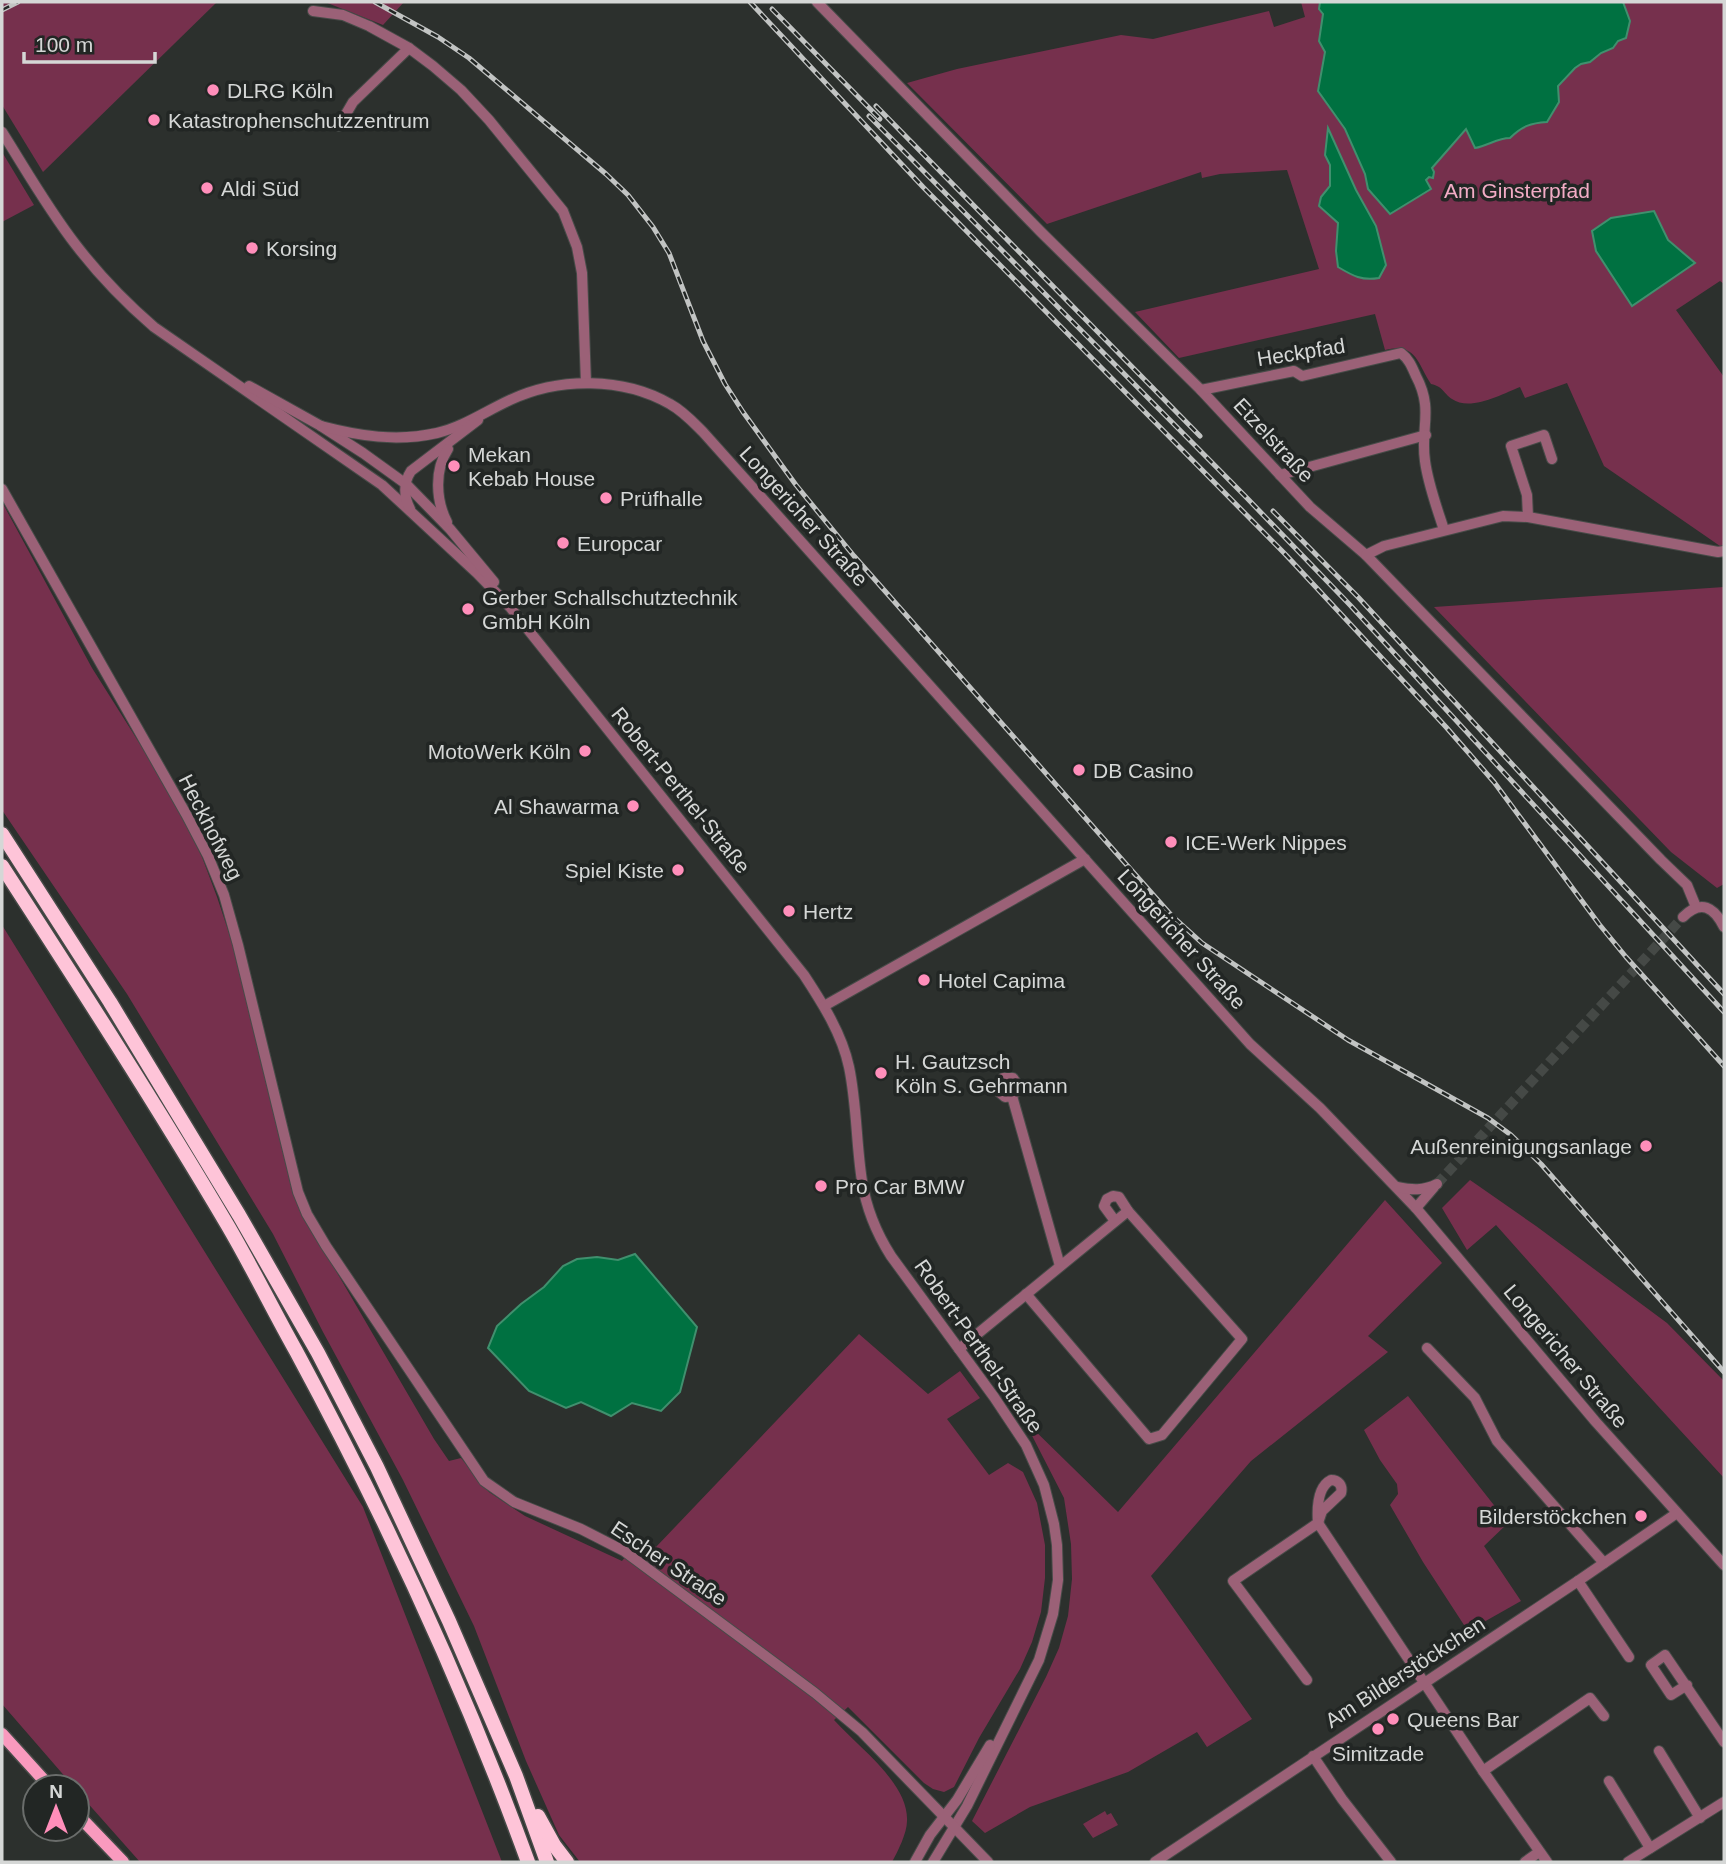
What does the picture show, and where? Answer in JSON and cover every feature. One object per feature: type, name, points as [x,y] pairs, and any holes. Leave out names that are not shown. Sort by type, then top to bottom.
[{"type":"highway","points":[[2,834],[117,1014],[239,1215],[318,1353],[413,1542],[449,1621],[516,1776],[547,1862]]},
{"type":"highway","points":[[2,866],[230,1228],[349,1449],[433,1628],[495,1775],[528,1862]]},
{"type":"highway","points":[[516,1776],[554,1845],[567,1862]]},
{"type":"highway","points":[[517,1831],[518,1862]]},
{"type":"main road","points":[[2,1734],[37,1773]]},
{"type":"main road","points":[[91,1830],[123,1862]]},
{"type":"main road","points":[[91,1833],[114,1862]]},
{"type":"street","name":"Etzelstraße","points":[[817,2],[1041,232],[1201,390],[1310,507],[1366,555],[1687,885],[1696,907],[1713,911],[1724,927]]},
{"type":"street","points":[[313,11],[343,15],[369,26],[408,48],[461,90],[563,211],[577,247],[582,273],[586,383]]},
{"type":"street","points":[[339,126],[354,102],[408,48]]},
{"type":"street","name":"Robert-Perthel-Straße","points":[[2,132],[76,245],[126,302],[154,327],[382,485],[505,601]]},
{"type":"street","name":"Heckpfad","points":[[1201,390],[1294,371],[1301,376],[1401,353],[1407,358],[1423,387],[1427,410],[1423,447],[1444,530]]},
{"type":"street","name":"Robert-Perthel-Straße","points":[[192,354],[321,426],[362,453],[406,484],[450,529],[796,965],[824,1006],[849,1064],[857,1115],[862,1182],[874,1222],[891,1256],[1026,1445],[1044,1485],[1054,1524],[1058,1571],[1053,1614],[1039,1660],[967,1806],[933,1862]]},
{"type":"street","name":"Longericher Straße","points":[[321,426],[353,435],[393,438],[438,433],[536,390],[562,384],[615,385],[643,391],[672,405],[703,432],[1250,1044],[1320,1108],[1416,1208],[1595,1421],[1724,1565]]},
{"type":"street","name":"Longericher Straße","points":[[406,484],[411,471],[490,411]]},
{"type":"street","points":[[1280,475],[1426,435]]},
{"type":"street","points":[[1528,517],[1527,495],[1511,446],[1544,435],[1552,459]]},
{"type":"street","name":"Longericher Straße","points":[[450,529],[444,517],[438,491],[444,454],[455,438]]},
{"type":"street","name":"Longericher Straße","points":[[406,484],[448,449]]},
{"type":"street","points":[[382,485],[395,488],[406,484],[406,500],[411,512]]},
{"type":"street","name":"Heckhofweg","points":[[2,489],[208,856],[224,895],[238,945],[298,1192],[307,1214]]},
{"type":"street","points":[[1366,555],[1384,545],[1503,516],[1528,517],[1724,551]]},
{"type":"street","points":[[824,1006],[1085,859]]},
{"type":"street","points":[[1683,917],[1696,907]]},
{"type":"street","points":[[1012,1096],[1060,1266]]},
{"type":"street","points":[[1396,1187],[1426,1189],[1437,1184],[1416,1208]]},
{"type":"street","points":[[1026,1294],[1149,1439],[1162,1435],[1242,1339],[1119,1197],[1113,1196],[1107,1199],[1105,1209],[1115,1221]]},
{"type":"street","points":[[959,1349],[1128,1210]]},
{"type":"street","name":"Escher Straße","points":[[307,1214],[484,1481],[514,1502],[581,1528],[624,1550],[815,1693],[852,1724],[988,1862]]},
{"type":"street","points":[[1427,1348],[1475,1398],[1497,1441],[1604,1563]]},
{"type":"street","name":"Am Bilderstöckchen","points":[[1155,1862],[1677,1513]]},
{"type":"street","points":[[1307,1680],[1233,1581],[1318,1523],[1483,1772],[1547,1862]]},
{"type":"street","points":[[1578,1581],[1629,1657]]},
{"type":"street","points":[[1687,1685],[1724,1742]]},
{"type":"street","points":[[1483,1772],[1590,1698],[1604,1716]]},
{"type":"street","name":"Robert-Perthel-Straße","points":[[915,1862],[1014,1710]]},
{"type":"street","points":[[1659,1751],[1700,1818]]},
{"type":"street","points":[[1313,1756],[1391,1862]]},
{"type":"street","points":[[1609,1781],[1650,1848]]},
{"type":"street","points":[[1628,1862],[1724,1802]]},
{"type":"street","points":[[1525,1862],[1539,1852]]},
{"type":"green space","points":[[2,2],[217,2],[43,172],[2,105]]},
{"type":"green space","points":[[325,2],[404,2],[383,25]]},
{"type":"green space","name":"Am Ginsterpfad","points":[[1301,2],[1724,2],[1724,284],[1720,281],[1676,310],[1724,377],[1724,546],[1720,546],[1604,466],[1567,383],[1525,398],[1520,387],[1477,403],[1459,403],[1431,384],[1410,352],[1404,349],[1385,350],[1375,314],[1179,358],[1135,312],[1319,269],[1287,170],[1220,174],[1202,178],[1201,172],[1047,224],[907,83],[957,69],[1121,35],[1153,39],[1269,11],[1274,27],[1305,17]]},
{"type":"green space","points":[[2,152],[34,205],[2,222]]},
{"type":"green space","points":[[2,502],[92,668],[145,752],[202,857],[233,945],[294,1193],[304,1216],[449,1461],[461,1458],[489,1492],[525,1516],[622,1561],[641,1537],[656,1547],[859,1334],[928,1394],[960,1371],[980,1398],[947,1419],[989,1475],[1008,1463],[1023,1472],[1037,1503],[1045,1545],[1041,1612],[1020,1669],[979,1738],[954,1787],[944,1792],[924,1783],[848,1707],[834,1720],[880,1766],[900,1793],[905,1807],[906,1831],[892,1862],[580,1862],[559,1835],[526,1761],[474,1626],[403,1480],[273,1234],[127,994],[2,810]]},
{"type":"green space","points":[[1724,587],[1724,884],[1717,888],[1671,852],[1434,607]]},
{"type":"green space","points":[[2,925],[363,1507],[502,1862],[140,1862],[91,1807],[91,1773],[62,1773],[2,1704]]},
{"type":"green space","points":[[1470,1180],[1667,1323],[1724,1381],[1724,1478],[1496,1225],[1467,1250],[1442,1208]]},
{"type":"green space","points":[[1385,1200],[1442,1263],[1368,1336],[1388,1352],[1251,1461],[1151,1576],[1252,1719],[1207,1747],[1197,1732],[1128,1772],[1030,1807],[985,1833],[972,1821],[1059,1648],[1068,1616],[1072,1579],[1071,1544],[1064,1498],[1024,1420],[1118,1512]]},
{"type":"green space","points":[[1408,1396],[1508,1523],[1484,1546],[1521,1601],[1475,1627],[1464,1625],[1390,1505],[1398,1494],[1397,1484],[1364,1430]]},
{"type":"green space","points":[[1105,1811],[1107,1815],[1111,1813],[1118,1825],[1093,1838],[1083,1824]]},
{"type":"shaded area","points":[[1320,2],[1623,2],[1630,21],[1626,38],[1590,62],[1575,68],[1558,86],[1559,102],[1547,122],[1527,126],[1510,138],[1475,148],[1466,129],[1432,168],[1433,178],[1426,180],[1431,189],[1390,214],[1368,189],[1365,174],[1345,129],[1318,91],[1325,52],[1319,41],[1323,14],[1319,9]]},
{"type":"shaded area","points":[[1328,128],[1356,190],[1376,226],[1386,265],[1379,278],[1358,277],[1338,267],[1338,223],[1319,206],[1321,197],[1330,186],[1330,165],[1325,155]]},
{"type":"shaded area","points":[[1654,211],[1668,240],[1695,263],[1632,306],[1596,251],[1592,231],[1611,218]]},
{"type":"shaded area","points":[[635,1254],[697,1327],[680,1392],[661,1411],[632,1403],[611,1416],[581,1402],[566,1408],[529,1391],[488,1348],[497,1326],[544,1287],[563,1266],[577,1259],[597,1257],[618,1260]]},
{"type":"tunnel","points":[[1437,1184],[1683,917]]},
{"type":"railway","points":[[2,10],[18,2]]},
{"type":"railway","points":[[375,2],[438,37],[469,58],[628,195],[669,253],[703,341],[725,384],[796,485],[854,556],[1171,915],[1202,943],[1348,1040],[1488,1118],[1511,1135],[1541,1164],[1724,1372]]},
{"type":"railway","points":[[750,2],[923,187],[1286,555],[1446,727],[1494,782],[1626,957],[1724,1066]]},
{"type":"railway","points":[[772,9],[880,119]]},
{"type":"railway","points":[[876,106],[1200,436]]},
{"type":"railway","points":[[869,116],[1350,605],[1724,1012]]},
{"type":"railway","points":[[1273,511],[1358,597],[1724,994]]},
{"type":"place","name":"DLRG Köln","points":[[213,90]]},
{"type":"place","name":"Katastrophenschutzzentrum","points":[[154,120]]},
{"type":"place","name":"Aldi Süd","points":[[207,188]]},
{"type":"place","name":"Korsing","points":[[252,248]]},
{"type":"place","name":"Mekan Kebab House","points":[[454,466]]},
{"type":"place","name":"Prüfhalle","points":[[606,498]]},
{"type":"place","name":"Europcar","points":[[563,543]]},
{"type":"place","name":"Gerber Schallschutztechnik GmbH Köln","points":[[468,609]]},
{"type":"place","name":"MotoWerk Köln","points":[[585,751]]},
{"type":"place","name":"DB Casino","points":[[1079,770]]},
{"type":"place","name":"Al Shawarma","points":[[633,806]]},
{"type":"place","name":"ICE-Werk Nippes","points":[[1171,842]]},
{"type":"place","name":"Spiel Kiste","points":[[678,870]]},
{"type":"place","name":"Hertz","points":[[789,911]]},
{"type":"place","name":"Hotel Capima","points":[[924,980]]},
{"type":"place","name":"H. Gautzsch Köln S. Gehrmann","points":[[881,1073]]},
{"type":"place","name":"Außenreinigungsanlage","points":[[1646,1146]]},
{"type":"place","name":"Pro Car BMW","points":[[821,1186]]},
{"type":"place","name":"Bilderstöckchen","points":[[1641,1516]]},
{"type":"place","name":"Queens Bar","points":[[1393,1719]]},
{"type":"place","name":"Simitzade","points":[[1378,1729]]}]
